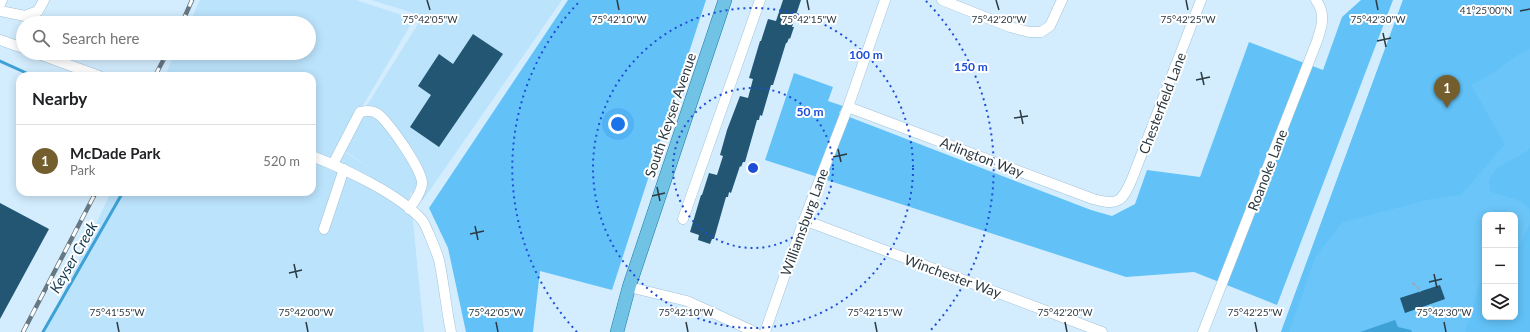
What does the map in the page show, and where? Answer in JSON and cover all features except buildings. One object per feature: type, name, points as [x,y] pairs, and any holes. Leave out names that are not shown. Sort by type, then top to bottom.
[{"type":"main road","name":"South Keyser Avenue","points":[[617,332],[628,287],[725,0]]},
{"type":"street","points":[[0,4],[2,0]]},
{"type":"street","points":[[0,11],[25,16],[38,11],[44,0]]},
{"type":"street","points":[[683,219],[760,0]]},
{"type":"street","name":"Williamsburg Lane","points":[[765,332],[804,220],[848,107],[884,0]]},
{"type":"street","points":[[942,0],[1010,27],[1029,32],[1041,32],[1050,26],[1062,0]]},
{"type":"street","name":"Chesterfield Lane","points":[[1117,202],[1126,194],[1201,0]]},
{"type":"street","name":"Roanoke Lane","points":[[1203,332],[1317,41],[1323,21],[1319,3]]},
{"type":"street","points":[[0,40],[16,46]]},
{"type":"street","points":[[55,60],[88,72]]},
{"type":"street","name":"Arlington Way","points":[[848,107],[1093,198],[1105,202],[1117,202]]},
{"type":"street","points":[[333,164],[360,112],[370,111],[377,114],[390,128],[415,163],[422,183],[420,193],[409,209]]},
{"type":"street","points":[[316,158],[333,164],[386,192],[423,221],[439,258],[451,332]]},
{"type":"street","points":[[324,229],[344,170]]},
{"type":"street","name":"Winchester Way","points":[[804,220],[1102,332]]},
{"type":"street","points":[[628,287],[687,301],[755,332]]},
{"type":"path","points":[[1412,284],[1417,286],[1420,292]]},
{"type":"shaded area","points":[[200,0],[356,0],[414,19],[338,148],[374,170],[340,148],[423,16],[371,0],[562,0],[423,200],[410,192],[424,332],[45,332],[109,196],[316,196],[316,72],[167,72],[172,60],[316,60],[316,16],[192,16]]},
{"type":"shaded area","points":[[568,0],[706,0],[612,290],[540,271],[533,332],[466,332],[448,248],[429,208]]},
{"type":"shaded area","points":[[1361,0],[1393,0],[1277,305],[1194,272],[1126,277],[765,160],[794,73],[833,87],[828,101],[843,106],[839,113],[1091,210],[1112,216],[1135,204],[1147,170],[1200,177],[1249,42],[1323,70],[1342,17]]},
{"type":"shaded area","points":[[1403,0],[1530,0],[1530,332],[1281,332]]},
{"type":"shaded area","points":[[1403,0],[1530,0],[1530,49],[1516,56],[1493,73],[1471,85],[1505,144],[1461,195],[1431,199],[1343,222],[1316,256],[1289,332],[1281,332]]},
{"type":"shaded area","points":[[1530,148],[1530,218],[1529,208],[1518,200],[1491,192],[1489,183],[1491,176],[1496,170]]},
{"type":"shaded area","points":[[1530,224],[1530,332],[1465,332],[1482,277],[1482,320],[1518,320],[1518,248]]},
{"type":"shaded area","points":[[1395,320],[1398,327],[1411,330],[1412,332],[1360,332]]},
{"type":"waterway","name":"Keyser Creek","points":[[0,61],[24,72]]},
{"type":"waterway","name":"Keyser Creek","points":[[43,332],[121,196]]},
{"type":"railway","points":[[185,16],[192,0]]},
{"type":"railway","points":[[157,72],[163,60]]},
{"type":"railway","points":[[23,332],[94,196]]},
{"type":"place","name":"McDade Park","points":[[1447,108]]}]
